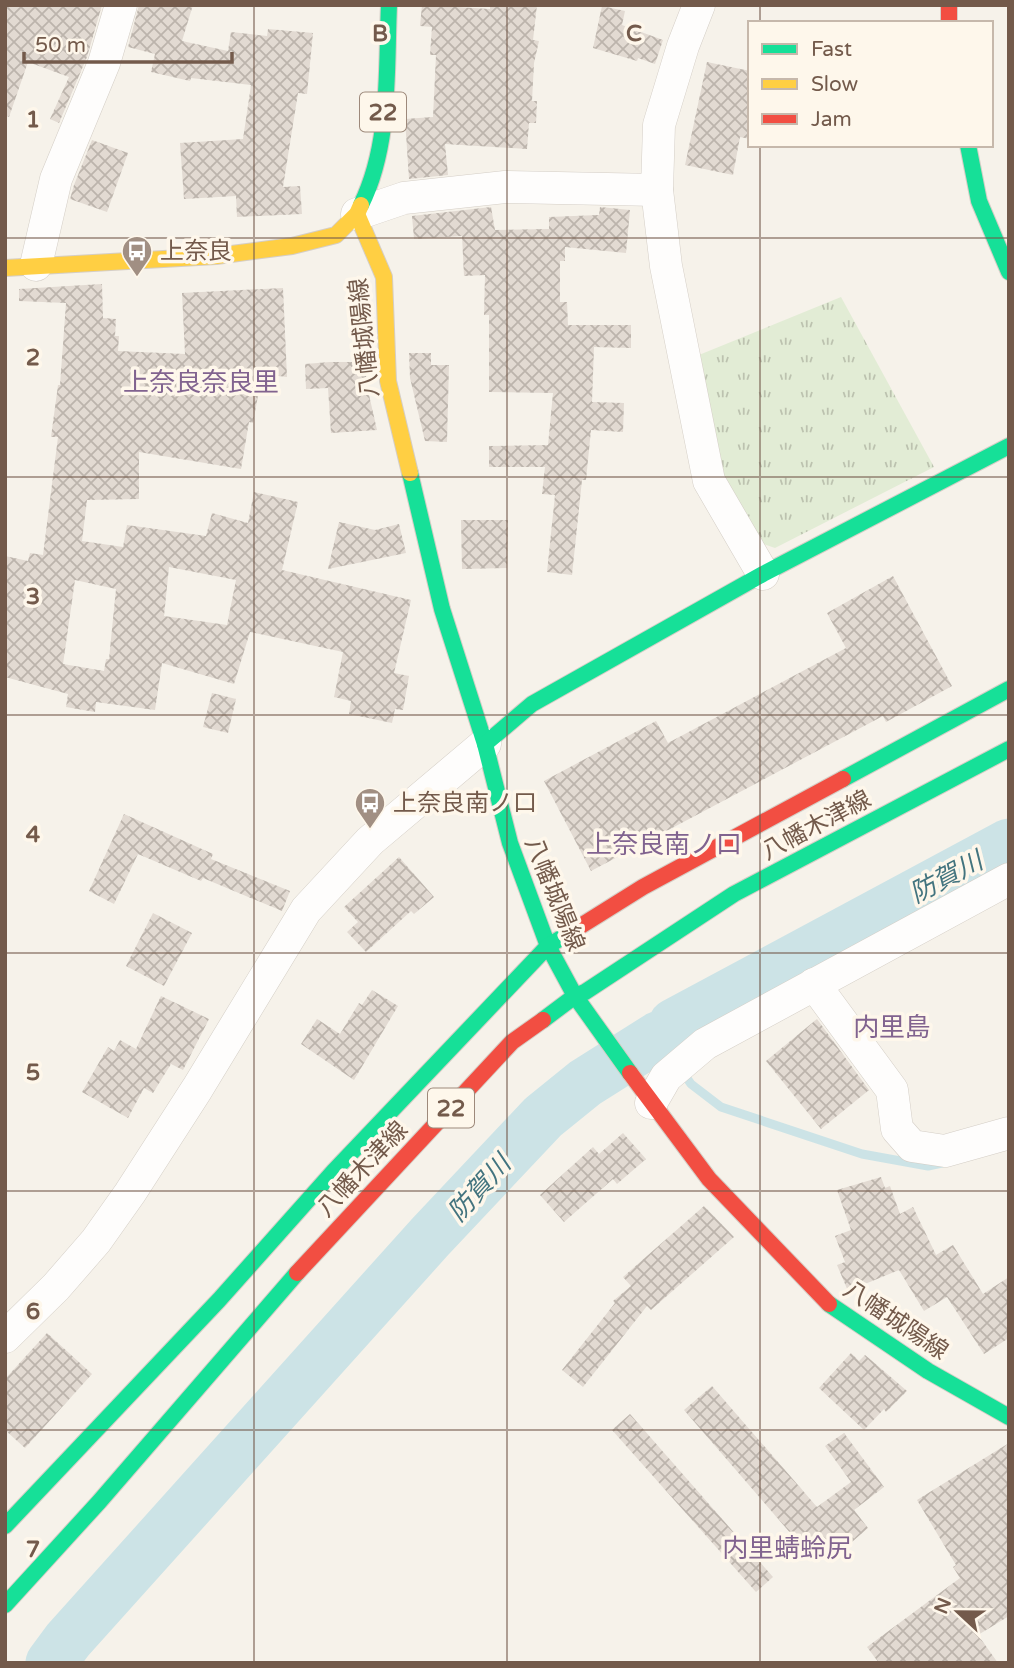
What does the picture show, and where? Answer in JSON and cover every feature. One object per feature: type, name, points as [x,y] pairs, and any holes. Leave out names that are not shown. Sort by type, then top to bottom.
[{"type":"main road","name":"22","points":[[20,267],[216,256],[292,246],[336,235],[357,214],[371,185],[382,144],[389,5]]},
{"type":"main road","points":[[968,147],[979,201],[1009,272]]},
{"type":"main road","name":"八幡城陽線","points":[[357,214],[384,277],[388,381],[442,610],[485,744],[510,843],[548,946],[575,996],[650,1103],[709,1179],[832,1307],[928,1371],[1009,1417]]},
{"type":"main road","points":[[485,744],[532,704],[763,574],[1009,446]]},
{"type":"main road","name":"八幡木津線","points":[[5,1526],[219,1300],[333,1172],[548,946],[643,887],[1009,689]]},
{"type":"main road","name":"八幡木津線","points":[[5,1605],[99,1502],[237,1339],[512,1042],[575,996],[586,992],[734,894],[1009,748]]},
{"type":"street","points":[[20,267],[104,63],[121,5]]},
{"type":"street","points":[[699,5],[683,46],[659,125],[657,190],[666,266],[709,481],[763,574]]},
{"type":"street","points":[[357,214],[404,198],[505,187],[657,190]]},
{"type":"street","points":[[5,1336],[56,1287],[109,1222],[203,1079],[306,910],[370,841],[485,744]]},
{"type":"street","points":[[650,1103],[666,1077],[705,1044],[1009,879]]},
{"type":"street","points":[[814,985],[892,1090],[897,1129],[912,1146],[946,1151],[1009,1133]]},
{"type":"green space","points":[[841,297],[934,467],[775,548],[755,541],[714,476],[694,357]]},
{"type":"building","points":[[5,5],[102,5],[87,57],[59,123],[50,119],[69,77],[28,62],[9,117],[5,116]]},
{"type":"building","points":[[139,5],[193,5],[182,41],[228,51],[231,32],[267,36],[268,29],[313,33],[307,94],[298,93],[283,187],[300,186],[302,214],[237,217],[236,196],[184,199],[180,143],[243,139],[251,85],[191,78],[190,81],[151,72],[155,54],[128,47]]},
{"type":"building","points":[[422,5],[490,9],[490,5],[537,5],[533,40],[539,41],[534,63],[532,101],[537,101],[536,123],[529,123],[527,149],[445,144],[448,175],[409,179],[405,119],[433,117],[436,55],[430,55],[432,27],[420,26]]},
{"type":"building","points":[[602,6],[625,11],[622,25],[663,40],[655,64],[593,48]]},
{"type":"building","points":[[707,62],[748,71],[748,139],[740,137],[733,175],[685,165]]},
{"type":"building","points":[[92,140],[128,153],[107,212],[70,199]]},
{"type":"building","points":[[491,207],[495,230],[549,229],[549,217],[599,215],[600,207],[630,210],[626,253],[565,247],[565,261],[560,261],[560,302],[567,302],[568,325],[631,325],[631,348],[594,347],[592,402],[624,403],[623,432],[591,430],[586,480],[582,480],[572,575],[547,572],[555,495],[542,494],[545,467],[489,467],[489,446],[548,445],[553,393],[489,392],[489,315],[484,315],[485,275],[464,276],[462,236],[414,239],[412,216]]},
{"type":"building","points":[[102,284],[103,318],[116,319],[118,351],[185,354],[182,293],[283,288],[287,377],[262,374],[253,423],[249,422],[241,469],[139,452],[139,499],[87,500],[82,541],[123,547],[127,525],[206,536],[212,513],[248,523],[254,492],[298,502],[282,570],[411,600],[394,673],[409,676],[403,710],[395,709],[392,723],[349,714],[351,701],[334,697],[343,652],[250,632],[234,684],[162,663],[155,710],[96,702],[95,712],[66,707],[68,694],[5,677],[5,556],[28,561],[30,553],[43,555],[58,437],[51,437],[60,385],[66,303],[19,301],[19,289]],"holes":[[[169,567],[236,580],[227,625],[164,616]],[[75,580],[116,589],[109,659],[106,659],[104,671],[63,664]]]},
{"type":"building","points":[[409,353],[431,353],[431,365],[449,365],[447,442],[425,441],[410,378]]},
{"type":"building","points":[[365,362],[367,386],[377,430],[331,433],[328,388],[306,389],[305,364]]},
{"type":"building","points":[[461,520],[508,520],[507,568],[462,569]]},
{"type":"building","points":[[339,522],[375,530],[399,524],[406,553],[328,569]]},
{"type":"building","points":[[893,576],[952,686],[886,722],[883,716],[591,871],[544,781],[656,721],[668,743],[846,648],[827,613]]},
{"type":"building","points":[[212,693],[236,699],[228,733],[203,727]]},
{"type":"building","points":[[124,814],[213,854],[211,859],[290,891],[282,911],[138,854],[114,904],[89,891]]},
{"type":"building","points":[[399,857],[434,897],[414,914],[411,911],[366,952],[347,932],[358,922],[344,907]]},
{"type":"building","points":[[153,913],[192,933],[164,986],[126,966]]},
{"type":"building","points":[[372,990],[398,1006],[354,1080],[301,1044],[317,1019],[340,1034],[359,1003],[362,1005]]},
{"type":"building","points":[[161,996],[209,1019],[183,1070],[171,1064],[153,1093],[144,1088],[128,1118],[82,1092],[108,1047],[114,1051],[120,1040],[136,1049]]},
{"type":"building","points":[[817,1019],[869,1090],[821,1129],[766,1061]]},
{"type":"building","points":[[623,1133],[646,1159],[617,1184],[613,1179],[564,1222],[540,1195],[593,1147],[599,1154]]},
{"type":"building","points":[[881,1177],[885,1188],[890,1186],[900,1214],[913,1207],[936,1255],[953,1245],[983,1294],[1009,1277],[1009,1338],[984,1354],[947,1297],[924,1311],[899,1270],[848,1291],[837,1265],[845,1262],[835,1236],[851,1230],[837,1190]]},
{"type":"building","points":[[704,1206],[734,1237],[651,1310],[647,1306],[583,1387],[562,1370],[615,1303],[613,1301],[631,1286],[623,1277]]},
{"type":"building","points":[[47,1333],[92,1374],[25,1448],[5,1430],[5,1379]]},
{"type":"building","points":[[851,1353],[859,1361],[865,1355],[907,1391],[886,1412],[884,1409],[864,1430],[819,1388]]},
{"type":"building","points":[[712,1386],[817,1507],[851,1482],[825,1446],[844,1433],[884,1487],[854,1510],[868,1528],[837,1555],[820,1537],[805,1550],[684,1410]]},
{"type":"building","points":[[630,1414],[773,1577],[756,1592],[612,1430]]},
{"type":"building","points":[[1009,1443],[1009,1616],[978,1635],[998,1663],[879,1663],[867,1647],[960,1578],[953,1567],[956,1565],[917,1500]]},
{"type":"waterway","name":"防賀川","points":[[51,1663],[68,1640],[430,1237],[543,1117],[585,1083],[672,1031],[674,1024],[1009,844]]},
{"type":"waterway","points":[[658,1037],[691,1084],[721,1107],[862,1154],[928,1166],[942,1163]]},
{"type":"traffic: fast","points":[[361,205],[371,182],[382,133],[387,82],[389,5]]},
{"type":"traffic: fast","points":[[968,147],[979,201],[1009,272]]},
{"type":"traffic: fast","points":[[485,744],[532,704],[763,574],[1009,446]]},
{"type":"traffic: fast","points":[[410,473],[442,609],[485,744],[510,843],[548,946],[575,996],[630,1073]]},
{"type":"traffic: fast","points":[[843,779],[1009,689]]},
{"type":"traffic: fast","points":[[543,1020],[575,996],[734,894],[1009,749]]},
{"type":"traffic: fast","points":[[5,1526],[219,1300],[333,1172],[548,946],[571,932]]},
{"type":"traffic: fast","points":[[5,1605],[99,1502],[297,1273]]},
{"type":"traffic: fast","points":[[829,1304],[928,1371],[1009,1417]]},
{"type":"traffic: slow","points":[[5,268],[216,256],[292,246],[336,235],[357,214],[361,205]]},
{"type":"traffic: slow","points":[[357,214],[384,277],[388,381],[410,473]]},
{"type":"traffic: jam","points":[[949,5],[949,21]]},
{"type":"traffic: jam","points":[[571,932],[643,887],[843,779]]},
{"type":"traffic: jam","points":[[297,1273],[512,1042],[543,1020]]},
{"type":"traffic: jam","points":[[630,1073],[709,1179],[829,1304]]},
{"type":"place","name":"上奈良","points":[[137,278]]},
{"type":"place","name":"上奈良南ノ口","points":[[370,830]]},
{"type":"district","name":"上奈良奈良里","points":[[201,382]]},
{"type":"district","name":"上奈良南ノ口","points":[[664,844]]},
{"type":"district","name":"内里島","points":[[892,1027]]},
{"type":"district","name":"内里蜻蛉尻","points":[[787,1548]]}]
